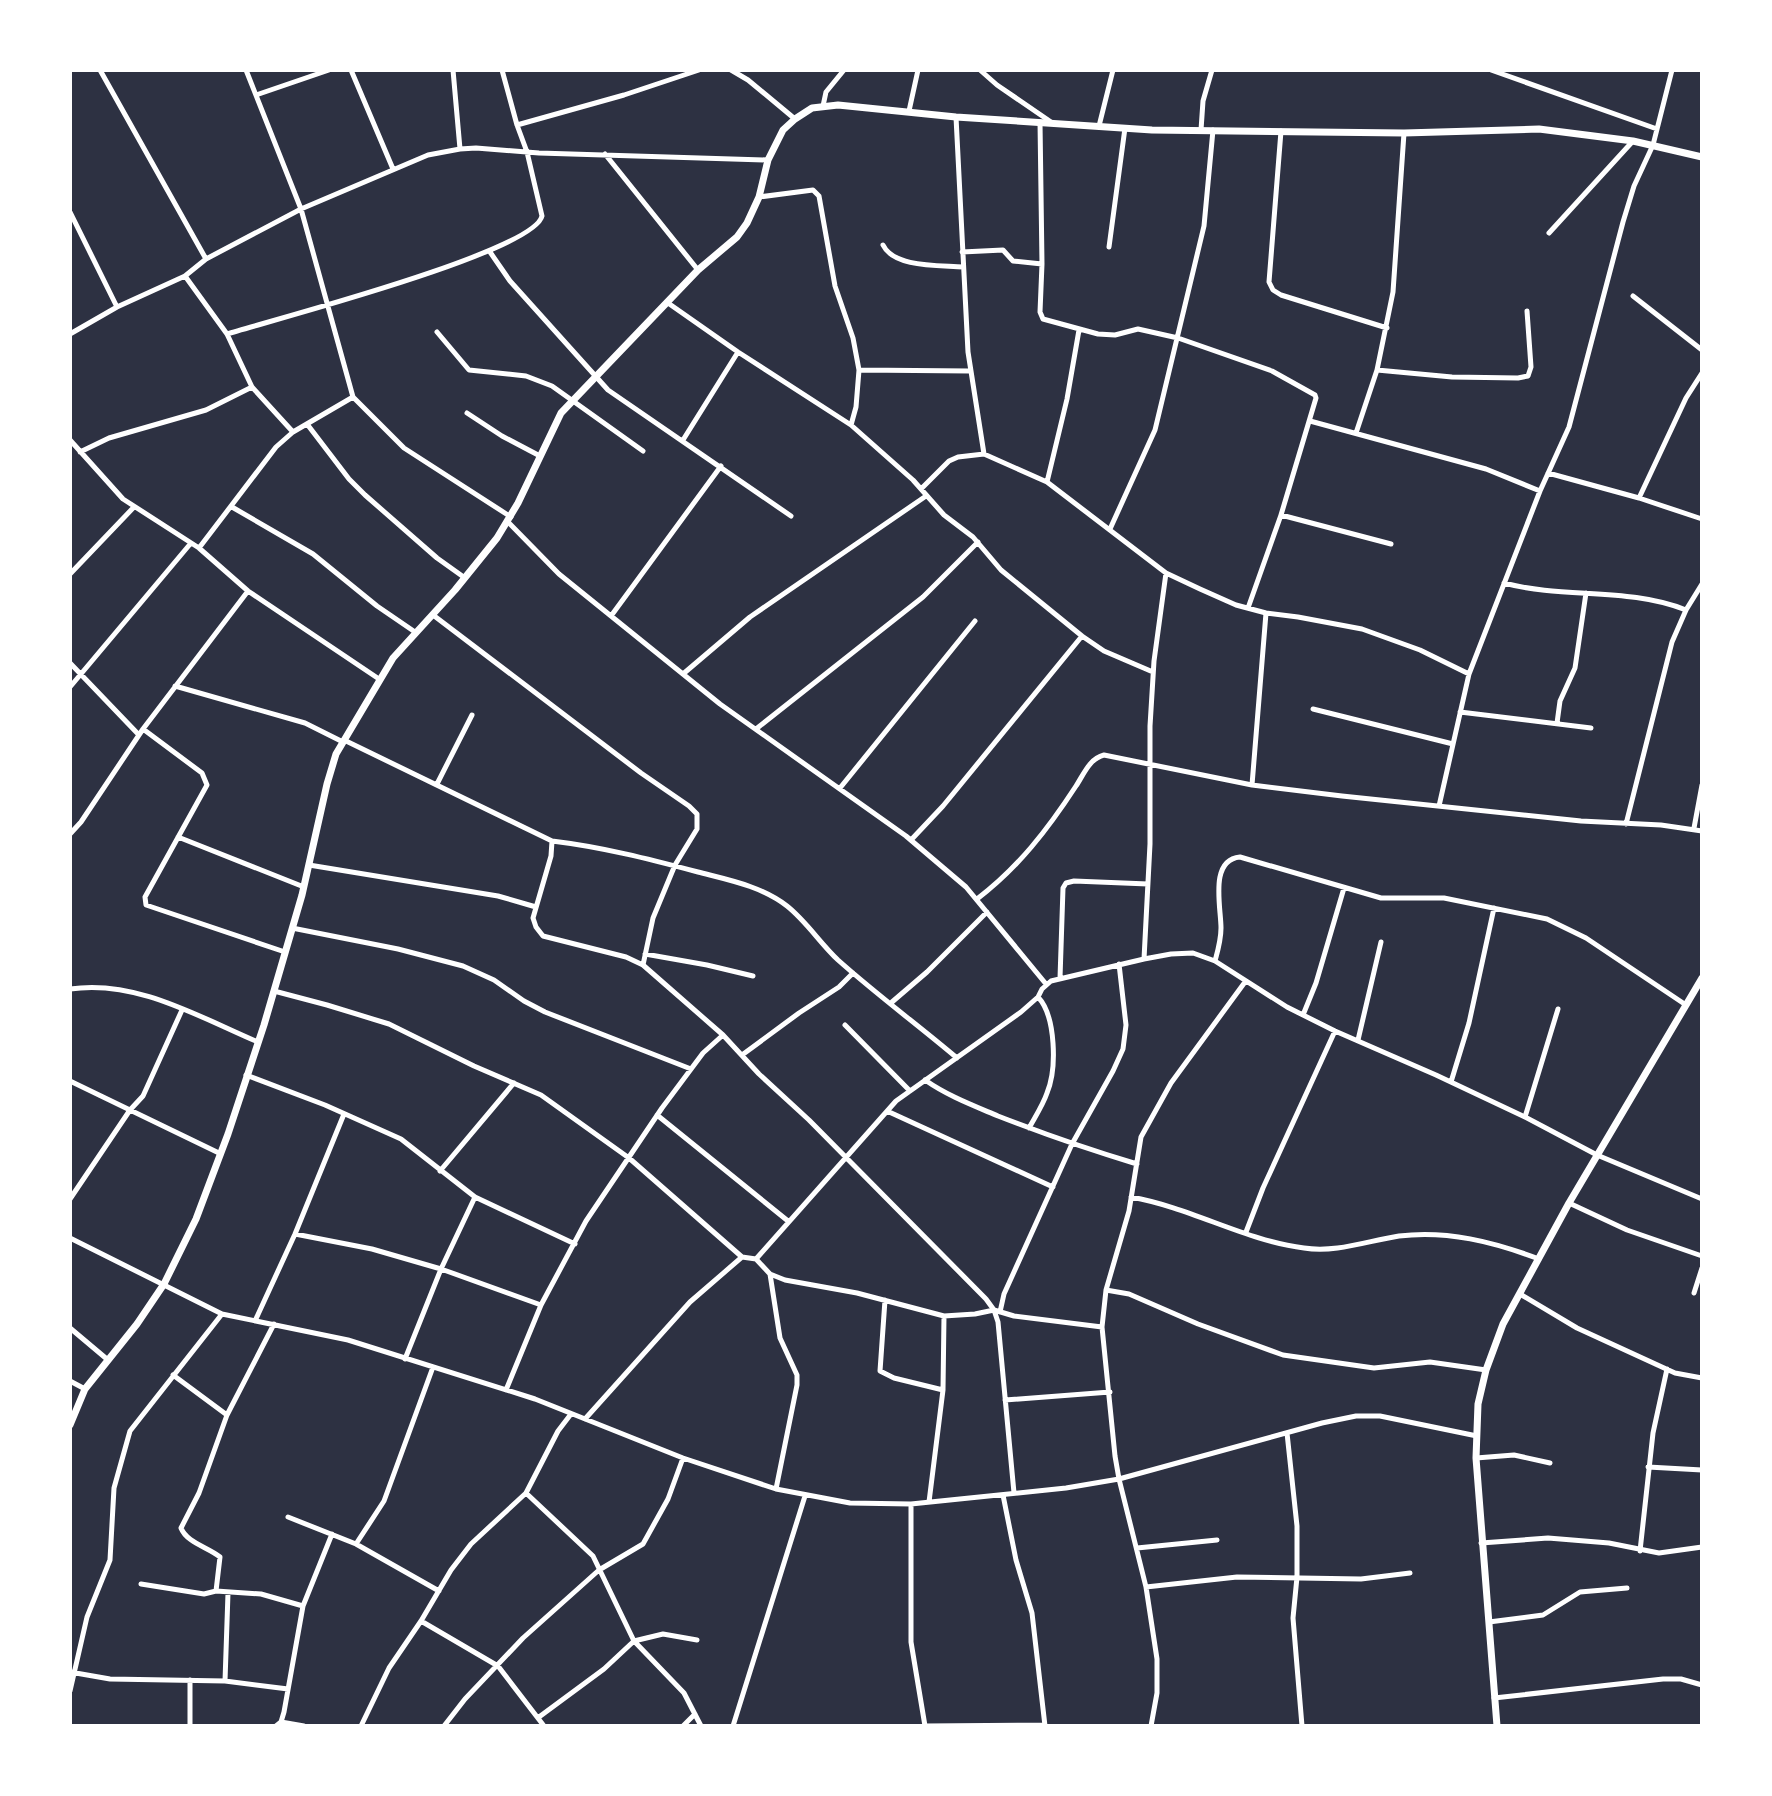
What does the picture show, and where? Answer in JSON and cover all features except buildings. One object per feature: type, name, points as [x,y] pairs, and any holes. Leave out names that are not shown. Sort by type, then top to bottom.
[{"type":"street","points":[[100,70],[206,259]]},
{"type":"street","points":[[246,70],[300,209],[353,397],[404,448],[509,519],[559,574],[683,674],[911,840],[966,887],[1046,984]]},
{"type":"street","points":[[256,95],[328,70]]},
{"type":"street","points":[[351,70],[393,169]]},
{"type":"street","points":[[453,70],[460,149]]},
{"type":"street","points":[[227,334],[432,273],[490,252],[537,226],[542,216],[527,152],[502,70]]},
{"type":"street","points":[[517,125],[624,95],[699,70]]},
{"type":"street","points":[[731,70],[748,80],[795,118]]},
{"type":"street","points":[[823,106],[826,92],[844,70]]},
{"type":"street","points":[[909,111],[918,70]]},
{"type":"street","points":[[980,70],[1052,123]]},
{"type":"street","points":[[1099,126],[1113,70]]},
{"type":"street","points":[[1201,130],[1203,102],[1212,70]]},
{"type":"street","points":[[1491,70],[1657,129]]},
{"type":"street","points":[[1438,807],[1469,674],[1540,491],[1569,427],[1623,222],[1634,186],[1653,145],[1672,70]]},
{"type":"street","points":[[70,1425],[85,1389],[137,1324],[164,1284],[196,1219],[221,1154],[274,991],[304,887],[329,777],[344,741],[379,678],[415,632],[465,578],[509,519],[553,425],[572,401],[698,270],[737,237],[759,197],[768,160],[783,130],[795,118],[812,108],[823,106],[1125,128],[1404,132],[1539,129],[1633,141],[1702,158]]},
{"type":"street","points":[[956,117],[970,371],[984,454]]},
{"type":"street","points":[[1040,122],[1041,316],[1079,330],[1115,335],[1138,329],[1178,338],[1272,371],[1315,395],[1317,401],[1248,608]]},
{"type":"street","points":[[1109,247],[1125,128]]},
{"type":"street","points":[[1110,529],[1155,430],[1204,226],[1213,130]]},
{"type":"street","points":[[1281,131],[1269,282],[1273,290],[1281,295],[1387,328]]},
{"type":"street","points":[[1356,433],[1377,370],[1393,292],[1404,132]]},
{"type":"street","points":[[1549,233],[1633,141]]},
{"type":"street","points":[[70,334],[117,307],[185,276],[206,259],[300,209],[428,155],[460,149],[507,149],[527,152],[768,160]]},
{"type":"street","points":[[605,154],[698,270]]},
{"type":"street","points":[[759,197],[813,190],[817,192],[835,286],[853,338],[859,370],[856,408],[851,425]]},
{"type":"street","points":[[70,212],[117,307]]},
{"type":"street","points":[[883,245],[887,253],[907,262],[963,267]]},
{"type":"street","points":[[962,252],[1003,250],[1013,261],[1042,264]]},
{"type":"street","points":[[490,252],[510,281],[608,390],[791,516]]},
{"type":"street","points":[[185,276],[227,334],[253,387],[293,432]]},
{"type":"street","points":[[1633,296],[1702,350]]},
{"type":"street","points":[[668,303],[851,425],[922,489],[944,515],[978,542],[1001,570],[1082,636],[1104,651],[1153,672]]},
{"type":"street","points":[[1377,370],[1452,377],[1528,376],[1531,367],[1527,311]]},
{"type":"street","points":[[1047,482],[1067,399],[1079,330]]},
{"type":"street","points":[[436,332],[470,370],[540,380],[563,393],[643,451]]},
{"type":"street","points":[[683,440],[738,352]]},
{"type":"street","points":[[859,370],[970,371]]},
{"type":"street","points":[[1639,498],[1686,398],[1702,373]]},
{"type":"street","points":[[80,452],[109,438],[206,410],[253,387]]},
{"type":"street","points":[[199,548],[276,447],[293,432],[353,397]]},
{"type":"street","points":[[467,413],[540,456]]},
{"type":"street","points":[[1310,421],[1486,469],[1540,491]]},
{"type":"street","points":[[307,424],[349,479],[365,495],[437,558],[465,578]]},
{"type":"street","points":[[71,444],[111,487],[134,507],[199,548],[248,590],[379,678]]},
{"type":"street","points":[[922,489],[949,461],[958,457],[984,454],[1047,482],[1166,573],[1236,605],[1266,613],[1362,629],[1420,650],[1469,674]]},
{"type":"street","points":[[611,616],[720,466]]},
{"type":"street","points":[[1548,474],[1639,498],[1702,519]]},
{"type":"street","points":[[683,674],[750,617],[926,496]]},
{"type":"street","points":[[70,574],[134,507]]},
{"type":"street","points":[[232,508],[313,554],[415,632]]},
{"type":"street","points":[[1280,516],[1391,544]]},
{"type":"street","points":[[756,729],[923,597],[978,542]]},
{"type":"street","points":[[70,687],[191,543]]},
{"type":"street","points":[[1144,959],[1153,672],[1166,573]]},
{"type":"street","points":[[1504,583],[1541,591],[1642,597],[1667,602],[1686,610]]},
{"type":"street","points":[[1626,824],[1664,666],[1686,610],[1702,584]]},
{"type":"street","points":[[70,834],[81,822],[141,732],[248,590]]},
{"type":"street","points":[[1557,723],[1560,701],[1571,679],[1577,657],[1587,593]]},
{"type":"street","points":[[1696,594],[1702,601]]},
{"type":"street","points":[[1252,785],[1266,613]]},
{"type":"street","points":[[433,615],[697,814],[697,830],[674,865],[653,918],[643,965]]},
{"type":"street","points":[[840,788],[975,621]]},
{"type":"street","points":[[911,840],[943,806],[1082,636]]},
{"type":"street","points":[[70,663],[141,732],[202,773],[206,780],[207,785],[145,897],[146,905],[285,952]]},
{"type":"street","points":[[175,687],[305,723],[437,784],[552,842],[594,846],[733,880],[758,889],[787,906],[826,949],[957,1058]]},
{"type":"street","points":[[1313,709],[1453,744]]},
{"type":"street","points":[[1460,712],[1591,728]]},
{"type":"street","points":[[437,784],[472,715]]},
{"type":"street","points":[[976,899],[1014,868],[1097,757],[1113,757],[1252,785],[1438,807],[1694,828],[1702,831]]},
{"type":"street","points":[[1694,828],[1702,785]]},
{"type":"street","points":[[178,837],[304,887]]},
{"type":"street","points":[[552,842],[551,856],[533,918],[536,928],[543,936],[626,957],[643,965],[723,1035],[997,1311]]},
{"type":"street","points":[[1215,961],[1221,942],[1221,878],[1225,863],[1231,858],[1240,857],[1381,898],[1444,898],[1547,919],[1568,928],[1686,1005]]},
{"type":"street","points":[[309,865],[498,895],[536,907]]},
{"type":"street","points":[[1060,978],[1063,888],[1066,883],[1148,884]]},
{"type":"street","points":[[1303,1015],[1316,983],[1344,888]]},
{"type":"street","points":[[1451,1082],[1469,1023],[1494,908]]},
{"type":"street","points":[[892,1003],[987,912]]},
{"type":"street","points":[[292,928],[398,949],[463,966],[494,980],[545,1012],[691,1069]]},
{"type":"street","points":[[1358,1040],[1381,943]]},
{"type":"street","points":[[756,1259],[887,1111],[910,1091],[1038,997],[1046,984],[1060,978],[1171,954],[1194,953],[1215,961],[1245,982],[1335,1031],[1525,1117],[1597,1155],[1702,1199]]},
{"type":"street","points":[[645,954],[753,976]]},
{"type":"street","points":[[1014,1493],[997,1311],[1072,1144],[1123,1049],[1126,1025],[1119,964]]},
{"type":"street","points":[[742,1055],[839,987],[853,973]]},
{"type":"street","points":[[1497,1726],[1476,1458],[1478,1404],[1486,1370],[1503,1324],[1569,1203],[1686,1005],[1699,992],[1702,978]]},
{"type":"street","points":[[1151,1726],[1157,1693],[1157,1659],[1146,1587],[1119,1479],[1101,1327],[1106,1290],[1131,1197],[1142,1137],[1171,1083],[1245,982]]},
{"type":"street","points":[[70,989],[82,987],[130,991],[258,1042]]},
{"type":"street","points":[[274,991],[389,1024],[541,1095],[629,1158],[742,1257],[756,1259],[771,1274],[785,1280],[885,1300],[944,1316],[997,1311],[1063,1324],[1101,1327]]},
{"type":"street","points":[[1029,1128],[1048,1092],[1052,1069],[1049,1016],[1038,997]]},
{"type":"street","points":[[1525,1117],[1558,1009]]},
{"type":"street","points":[[70,1199],[130,1110],[143,1096],[182,1010]]},
{"type":"street","points":[[845,1025],[910,1091]]},
{"type":"street","points":[[1246,1232],[1263,1188],[1335,1031]]},
{"type":"street","points":[[506,1390],[541,1305],[586,1221],[657,1115],[703,1053],[723,1035]]},
{"type":"street","points":[[246,1075],[401,1139],[475,1196],[575,1244]]},
{"type":"street","points":[[925,1080],[949,1096],[1029,1128],[1137,1164]]},
{"type":"street","points":[[70,1081],[221,1154]]},
{"type":"street","points":[[440,1171],[514,1083]]},
{"type":"street","points":[[887,1111],[1053,1186]]},
{"type":"street","points":[[255,1321],[295,1234],[344,1114]]},
{"type":"street","points":[[657,1115],[789,1222]]},
{"type":"street","points":[[405,1359],[441,1269],[475,1196]]},
{"type":"street","points":[[1131,1197],[1180,1208],[1271,1242],[1306,1249],[1330,1249],[1399,1236],[1432,1234],[1483,1241],[1539,1259]]},
{"type":"street","points":[[1569,1203],[1627,1230],[1702,1256]]},
{"type":"street","points":[[295,1234],[372,1249],[441,1269],[541,1305]]},
{"type":"street","points":[[70,1238],[222,1314],[348,1340],[506,1390],[683,1458],[776,1489],[850,1503],[911,1504],[1119,1479],[1356,1416],[1380,1416],[1477,1436]]},
{"type":"street","points":[[585,1419],[690,1302],[742,1257]]},
{"type":"street","points":[[1694,1293],[1702,1268]]},
{"type":"street","points":[[771,1274],[780,1338],[797,1375],[776,1489]]},
{"type":"street","points":[[1106,1290],[1129,1294],[1198,1324],[1283,1354],[1374,1368],[1430,1362],[1486,1370]]},
{"type":"street","points":[[1520,1294],[1577,1328],[1682,1376],[1702,1378]]},
{"type":"street","points":[[885,1300],[880,1371],[894,1378],[943,1390]]},
{"type":"street","points":[[70,1691],[87,1617],[110,1560],[114,1488],[130,1432],[222,1314]]},
{"type":"street","points":[[929,1502],[943,1390],[944,1316]]},
{"type":"street","points":[[216,1591],[220,1557],[190,1539],[181,1528],[199,1493],[227,1415],[274,1324]]},
{"type":"street","points":[[70,1328],[108,1360]]},
{"type":"street","points":[[356,1544],[384,1502],[433,1367]]},
{"type":"street","points":[[1640,1550],[1648,1467],[1667,1369]]},
{"type":"street","points":[[173,1375],[227,1415]]},
{"type":"street","points":[[70,1381],[85,1389]]},
{"type":"street","points":[[1005,1401],[1110,1392]]},
{"type":"street","points":[[361,1726],[388,1668],[439,1591],[471,1544],[526,1493],[558,1431],[571,1414]]},
{"type":"street","points":[[1287,1433],[1297,1526],[1297,1577],[1293,1618],[1302,1726]]},
{"type":"street","points":[[1476,1458],[1514,1455],[1550,1464]]},
{"type":"street","points":[[444,1726],[464,1699],[523,1638],[599,1570],[643,1544],[668,1499],[683,1458]]},
{"type":"street","points":[[1648,1467],[1702,1470]]},
{"type":"street","points":[[526,1493],[593,1556],[634,1641],[684,1693],[701,1726]]},
{"type":"street","points":[[911,1504],[911,1642],[925,1726],[1045,1725],[1032,1613],[1016,1560],[1003,1495]]},
{"type":"street","points":[[733,1726],[805,1496]]},
{"type":"street","points":[[288,1517],[356,1544],[439,1591]]},
{"type":"street","points":[[304,1726],[278,1724],[288,1689],[303,1606],[332,1534]]},
{"type":"street","points":[[1481,1544],[1548,1538],[1609,1543],[1640,1550],[1672,1552],[1702,1548]]},
{"type":"street","points":[[1137,1548],[1217,1540]]},
{"type":"street","points":[[1146,1587],[1237,1577],[1361,1579],[1410,1573]]},
{"type":"street","points":[[141,1584],[204,1594],[216,1591],[261,1594],[303,1606]]},
{"type":"street","points":[[1489,1622],[1544,1615],[1580,1592],[1627,1588]]},
{"type":"street","points":[[225,1681],[228,1593]]},
{"type":"street","points":[[421,1621],[498,1666],[544,1726]]},
{"type":"street","points":[[539,1717],[604,1669],[634,1641],[663,1634],[697,1640]]},
{"type":"street","points":[[72,1673],[110,1679],[225,1681],[288,1689]]},
{"type":"street","points":[[1494,1698],[1664,1679],[1681,1679],[1702,1685]]},
{"type":"street","points":[[190,1680],[190,1726]]},
{"type":"street","points":[[683,1726],[695,1714]]}]
